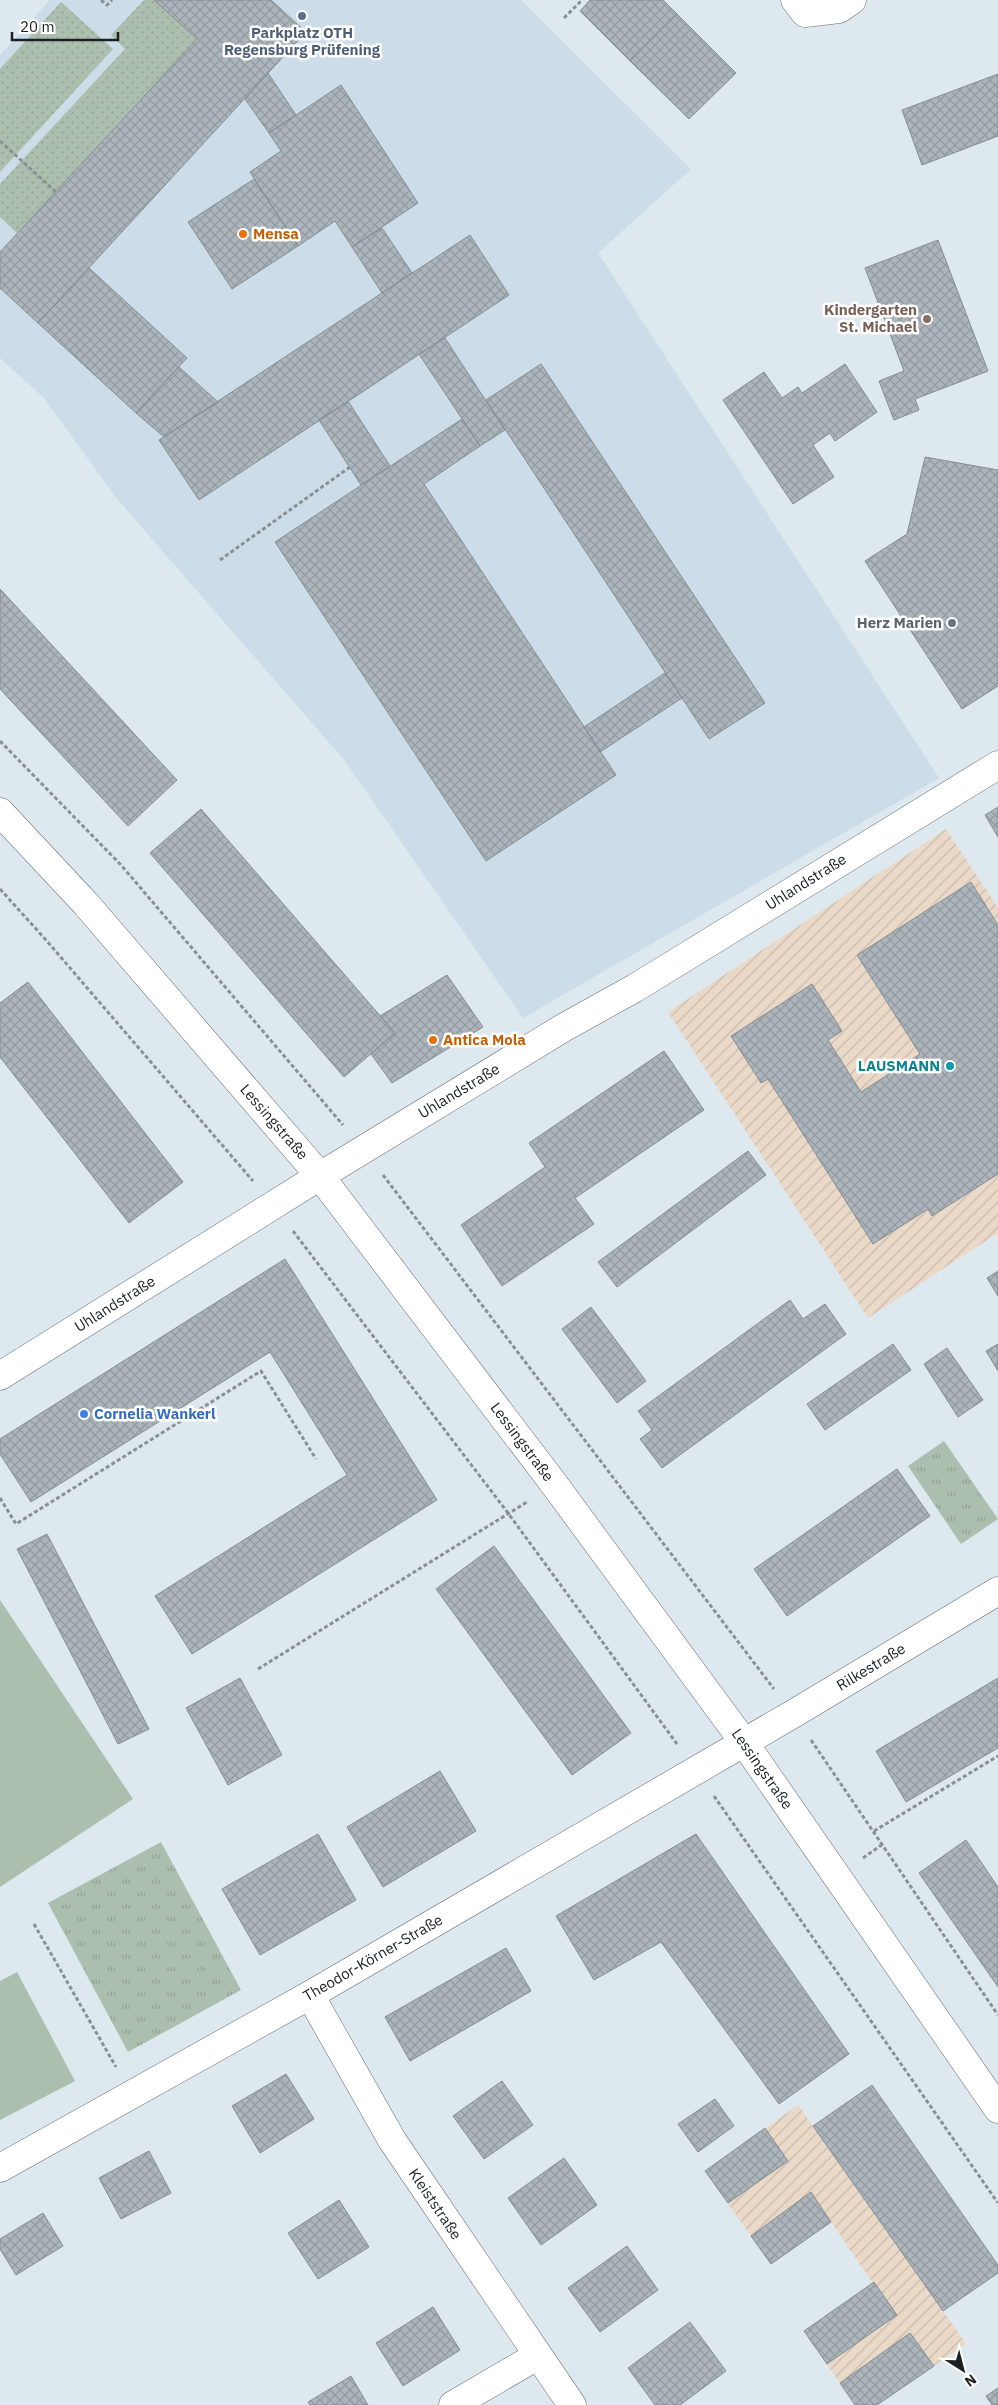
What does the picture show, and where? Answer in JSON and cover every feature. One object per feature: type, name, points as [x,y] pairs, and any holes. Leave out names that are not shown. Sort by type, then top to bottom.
[{"type":"street","points":[[795,0],[805,13],[839,9],[852,0]]},
{"type":"street","name":"Uhlandstraße","points":[[0,1376],[320,1176],[563,1028],[634,988],[998,765]]},
{"type":"street","name":"Lessingstraße","points":[[0,812],[86,904],[320,1176],[554,1484],[743,1742],[998,2109]]},
{"type":"street","name":"Rilkestraße","points":[[743,1742],[998,1591]]},
{"type":"street","name":"Theodor-Körner-Straße","points":[[0,2168],[310,1995],[743,1742]]},
{"type":"street","name":"Kleiststraße","points":[[310,1995],[392,2140],[572,2405]]},
{"type":"street","points":[[452,2405],[537,2356]]},
{"type":"path","points":[[101,0],[107,5],[112,0]]},
{"type":"path","points":[[564,18],[582,0]]},
{"type":"path","points":[[0,141],[56,192]]},
{"type":"path","points":[[220,560],[350,467]]},
{"type":"path","points":[[0,741],[121,865],[364,1150],[793,1714],[998,2015]]},
{"type":"path","points":[[0,889],[53,947],[274,1205],[508,1513],[696,1770],[998,2203]]},
{"type":"path","points":[[0,1498],[16,1524],[261,1371],[316,1459]]},
{"type":"path","points":[[258,1669],[554,1484]]},
{"type":"path","points":[[874,1831],[998,1756]]},
{"type":"path","points":[[34,1924],[132,2096]]},
{"type":"shaded area","points":[[50,0],[521,0],[691,169],[598,253],[939,778],[523,1018],[345,761],[118,500],[43,397],[0,358],[0,55]]},
{"type":"shaded area","points":[[946,829],[998,908],[998,1233],[868,1318],[668,1012]]},
{"type":"shaded area","points":[[798,2105],[966,2344],[877,2405],[855,2405],[804,2331],[873,2283],[831,2222],[771,2264],[705,2171]]},
{"type":"green space","points":[[144,0],[154,0],[197,39],[17,233],[0,217],[0,184],[125,49],[111,35]]},
{"type":"green space","points":[[61,2],[113,49],[0,172],[0,69]]},
{"type":"green space","points":[[944,1441],[998,1519],[961,1544],[908,1466]]},
{"type":"green space","points":[[0,1600],[133,1799],[0,1887]]},
{"type":"green space","points":[[161,1842],[241,1990],[128,2052],[48,1903]]},
{"type":"green space","points":[[17,1972],[75,2081],[0,2120],[0,1981]]},
{"type":"building","points":[[154,0],[271,0],[306,32],[38,323],[0,288],[0,252],[197,39]]},
{"type":"building","points":[[590,0],[663,0],[677,14],[630,61],[580,11]]},
{"type":"building","points":[[677,14],[736,73],[689,119],[630,61]]},
{"type":"building","points":[[268,73],[296,115],[269,133],[245,99]]},
{"type":"building","points":[[998,74],[998,136],[922,165],[902,110]]},
{"type":"building","points":[[341,85],[418,203],[352,247],[335,221],[298,246],[250,172],[281,151],[269,133]]},
{"type":"building","name":"Mensa","points":[[254,179],[298,246],[232,289],[188,222]]},
{"type":"building","points":[[382,228],[412,273],[382,293],[352,247]]},
{"type":"building","points":[[470,235],[509,295],[199,500],[159,440]]},
{"type":"building","name":"Kindergarten St. Michael","points":[[938,240],[988,371],[915,399],[919,410],[894,420],[879,381],[904,371],[865,268]]},
{"type":"building","points":[[89,268],[187,358],[136,413],[38,323]]},
{"type":"building","points":[[445,338],[505,430],[480,446],[419,354]]},
{"type":"building","points":[[541,364],[765,703],[709,739],[486,400]]},
{"type":"building","name":"Kindergarten St. Michael","points":[[845,364],[877,412],[835,441],[830,433],[813,445],[834,477],[793,504],[723,400],[764,372],[782,398],[798,387],[802,393]]},
{"type":"building","points":[[179,367],[218,402],[164,437],[136,413]]},
{"type":"building","points":[[348,401],[390,466],[361,485],[319,420]]},
{"type":"building","points":[[462,419],[480,446],[424,484],[616,775],[486,861],[275,542]]},
{"type":"building","name":"Herz Marien","points":[[925,457],[998,470],[998,686],[962,709],[865,561],[907,534]]},
{"type":"building","points":[[0,589],[177,780],[128,826],[0,689]]},
{"type":"building","points":[[665,673],[682,698],[600,752],[584,727]]},
{"type":"building","points":[[998,807],[998,837],[985,815]]},
{"type":"building","points":[[201,809],[395,1033],[344,1077],[150,853]]},
{"type":"building","name":"LAUSMANN","points":[[971,882],[998,925],[998,1174],[932,1216],[928,1209],[873,1244],[768,1079],[761,1083],[731,1036],[812,984],[842,1031],[828,1040],[861,1092],[920,1054],[857,955]]},
{"type":"building","points":[[447,975],[483,1027],[392,1083],[371,1054],[395,1033],[380,1016]]},
{"type":"building","points":[[28,982],[183,1182],[129,1223],[0,1057],[0,1003]]},
{"type":"building","points":[[664,1051],[704,1110],[575,1198],[594,1224],[502,1286],[461,1225],[545,1167],[529,1143]]},
{"type":"building","points":[[748,1151],[766,1175],[617,1287],[598,1262]]},
{"type":"building","points":[[285,1259],[437,1500],[192,1654],[155,1596],[347,1475],[270,1352],[31,1502],[0,1454],[0,1439]]},
{"type":"building","points":[[998,1271],[998,1296],[987,1278]]},
{"type":"building","points":[[790,1300],[803,1319],[825,1304],[846,1334],[662,1468],[640,1439],[652,1430],[638,1411]]},
{"type":"building","points":[[591,1307],[646,1381],[617,1403],[562,1329]]},
{"type":"building","points":[[893,1344],[911,1370],[825,1430],[807,1404]]},
{"type":"building","points":[[998,1344],[998,1371],[986,1351]]},
{"type":"building","points":[[947,1348],[983,1400],[958,1417],[924,1364]]},
{"type":"building","points":[[897,1469],[930,1516],[787,1616],[754,1569]]},
{"type":"building","points":[[47,1534],[149,1729],[118,1744],[17,1549]]},
{"type":"building","points":[[494,1546],[631,1733],[572,1775],[436,1589]]},
{"type":"building","points":[[240,1678],[282,1755],[228,1785],[186,1708]]},
{"type":"building","points":[[998,1678],[998,1748],[906,1802],[876,1751]]},
{"type":"building","points":[[440,1771],[476,1831],[383,1887],[347,1827]]},
{"type":"building","points":[[318,1834],[356,1900],[260,1955],[222,1889]]},
{"type":"building","points":[[696,1834],[849,2054],[779,2104],[661,1942],[594,1980],[556,1916]]},
{"type":"building","points":[[966,1840],[998,1887],[998,1987],[919,1873]]},
{"type":"building","points":[[506,1948],[531,1991],[410,2061],[385,2017]]},
{"type":"building","points":[[286,2074],[314,2119],[260,2153],[232,2106]]},
{"type":"building","points":[[502,2081],[533,2125],[484,2159],[453,2116]]},
{"type":"building","points":[[872,2085],[998,2265],[998,2273],[943,2311],[813,2126]]},
{"type":"building","points":[[715,2099],[734,2126],[698,2152],[678,2124]]},
{"type":"building","points":[[765,2128],[788,2161],[728,2203],[705,2171]]},
{"type":"building","points":[[149,2151],[171,2193],[121,2219],[99,2178]]},
{"type":"building","points":[[564,2158],[597,2205],[541,2245],[508,2198]]},
{"type":"building","points":[[811,2192],[831,2222],[771,2264],[751,2236]]},
{"type":"building","points":[[339,2200],[369,2247],[318,2279],[288,2233]]},
{"type":"building","points":[[43,2213],[63,2246],[16,2275],[0,2249],[0,2239]]},
{"type":"building","points":[[627,2246],[658,2290],[600,2332],[568,2288]]},
{"type":"building","points":[[874,2282],[897,2315],[827,2364],[804,2331]]},
{"type":"building","points":[[433,2307],[460,2350],[403,2386],[376,2343]]},
{"type":"building","points":[[690,2322],[726,2371],[680,2405],[655,2405],[628,2368]]},
{"type":"building","points":[[910,2333],[934,2366],[877,2405],[855,2405],[840,2383]]},
{"type":"building","points":[[351,2376],[368,2405],[310,2405],[308,2402]]},
{"type":"building","points":[[998,2388],[998,2405],[992,2405],[986,2396]]},
{"type":"place","name":"Parkplatz OTH Regensburg Prüfening","points":[[302,16]]},
{"type":"place","name":"Mensa","points":[[243,234]]},
{"type":"place","name":"Kindergarten St. Michael","points":[[927,319]]},
{"type":"place","name":"Herz Marien","points":[[952,623]]},
{"type":"place","name":"Antica Mola","points":[[433,1040]]},
{"type":"place","name":"LAUSMANN","points":[[950,1066]]},
{"type":"place","name":"Cornelia Wankerl","points":[[84,1414]]}]
